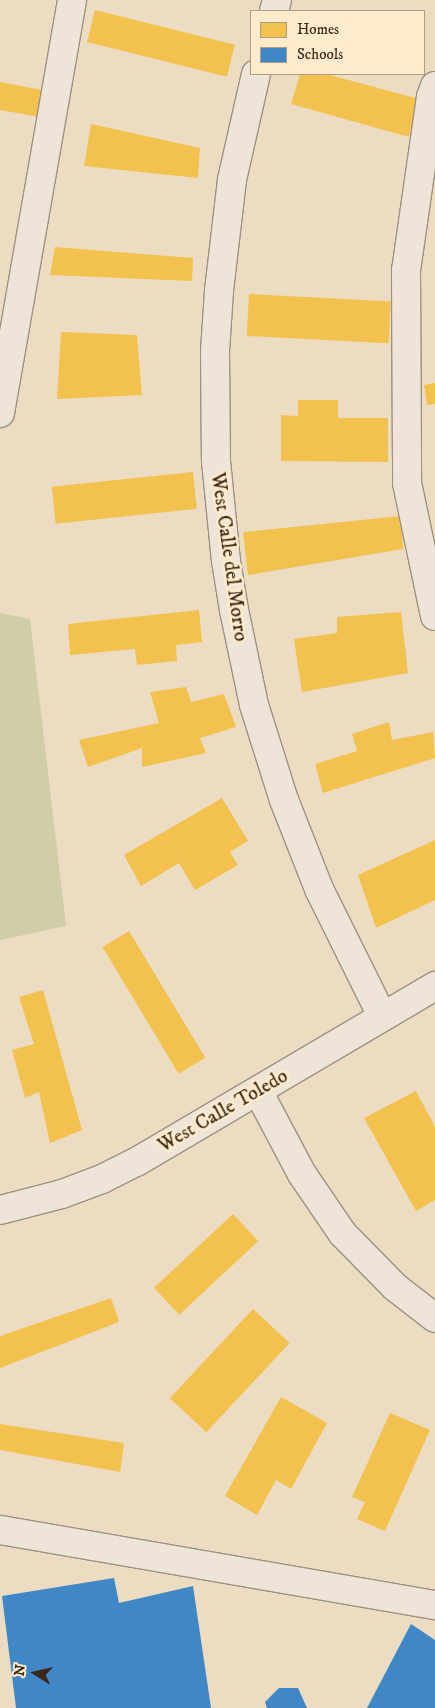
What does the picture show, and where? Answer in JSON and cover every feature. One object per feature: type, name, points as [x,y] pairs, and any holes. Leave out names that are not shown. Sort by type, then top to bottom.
[{"type":"street","points":[[0,413],[72,0]]},
{"type":"street","name":"West Calle del Morro","points":[[256,75],[232,180],[221,272],[216,343],[214,408],[216,461],[226,561],[254,705],[282,792],[319,889],[382,1016]]},
{"type":"street","points":[[435,86],[431,98],[406,270],[408,483],[435,616]]},
{"type":"street","name":"West Calle Toledo","points":[[0,1210],[62,1194],[102,1179],[138,1161],[435,986]]},
{"type":"street","points":[[258,1091],[302,1174],[343,1234],[395,1287],[435,1318]]},
{"type":"street","points":[[0,1530],[435,1605]]},
{"type":"shaded area","points":[[0,613],[30,619],[66,926],[0,940]]},
{"type":"building: Homes","points":[[95,10],[235,45],[227,77],[87,42]]},
{"type":"building: Homes","points":[[300,75],[330,75],[419,99],[409,137],[291,104]]},
{"type":"building: Homes","points":[[0,82],[42,90],[40,117],[0,110]]},
{"type":"building: Homes","points":[[91,124],[200,148],[198,178],[84,166]]},
{"type":"building: Homes","points":[[55,247],[193,258],[192,281],[50,275]]},
{"type":"building: Homes","points":[[249,294],[391,301],[389,343],[247,336]]},
{"type":"building: Homes","points":[[61,332],[137,335],[142,395],[57,399]]},
{"type":"building: Homes","points":[[435,383],[435,404],[427,405],[424,385]]},
{"type":"building: Homes","points":[[298,400],[338,400],[338,418],[388,418],[388,462],[281,461],[281,415],[298,416]]},
{"type":"building: Homes","points":[[193,472],[197,509],[56,524],[52,487]]},
{"type":"building: Homes","points":[[401,516],[403,549],[248,575],[243,532]]},
{"type":"building: Homes","points":[[199,610],[202,642],[176,645],[177,661],[137,665],[135,649],[70,655],[68,624]]},
{"type":"building: Homes","points":[[401,612],[408,673],[302,692],[294,639],[337,633],[337,617]]},
{"type":"building: Homes","points":[[186,687],[191,702],[224,694],[236,727],[200,738],[206,753],[142,767],[142,748],[88,767],[79,740],[159,723],[150,692]]},
{"type":"building: Homes","points":[[389,722],[392,740],[433,732],[435,758],[323,793],[315,764],[357,751],[352,734]]},
{"type":"building: Homes","points":[[222,798],[248,841],[230,852],[238,865],[195,890],[179,863],[141,886],[124,855]]},
{"type":"building: Homes","points":[[435,840],[435,900],[376,928],[358,875]]},
{"type":"building: Homes","points":[[129,931],[205,1058],[179,1074],[102,947]]},
{"type":"building: Homes","points":[[43,990],[82,1130],[50,1143],[39,1092],[25,1098],[12,1050],[34,1044],[19,997]]},
{"type":"building: Homes","points":[[416,1091],[435,1127],[435,1200],[416,1211],[364,1118]]},
{"type":"building: Homes","points":[[233,1214],[258,1241],[179,1315],[154,1288]]},
{"type":"building: Homes","points":[[111,1298],[119,1322],[0,1368],[0,1336]]},
{"type":"building: Homes","points":[[253,1309],[290,1343],[206,1432],[170,1398]]},
{"type":"building: Homes","points":[[281,1397],[327,1423],[291,1489],[276,1480],[257,1515],[225,1496]]},
{"type":"building: Homes","points":[[390,1413],[430,1430],[385,1531],[357,1519],[365,1502],[352,1497]]},
{"type":"building: Homes","points":[[0,1424],[124,1443],[120,1472],[0,1450]]},
{"type":"building: Schools","points":[[114,1578],[119,1603],[193,1586],[211,1708],[16,1708],[2,1596]]},
{"type":"building: Schools","points":[[411,1624],[435,1640],[435,1708],[367,1708]]},
{"type":"building: Schools","points":[[279,1688],[298,1688],[307,1708],[267,1708],[265,1702]]}]
